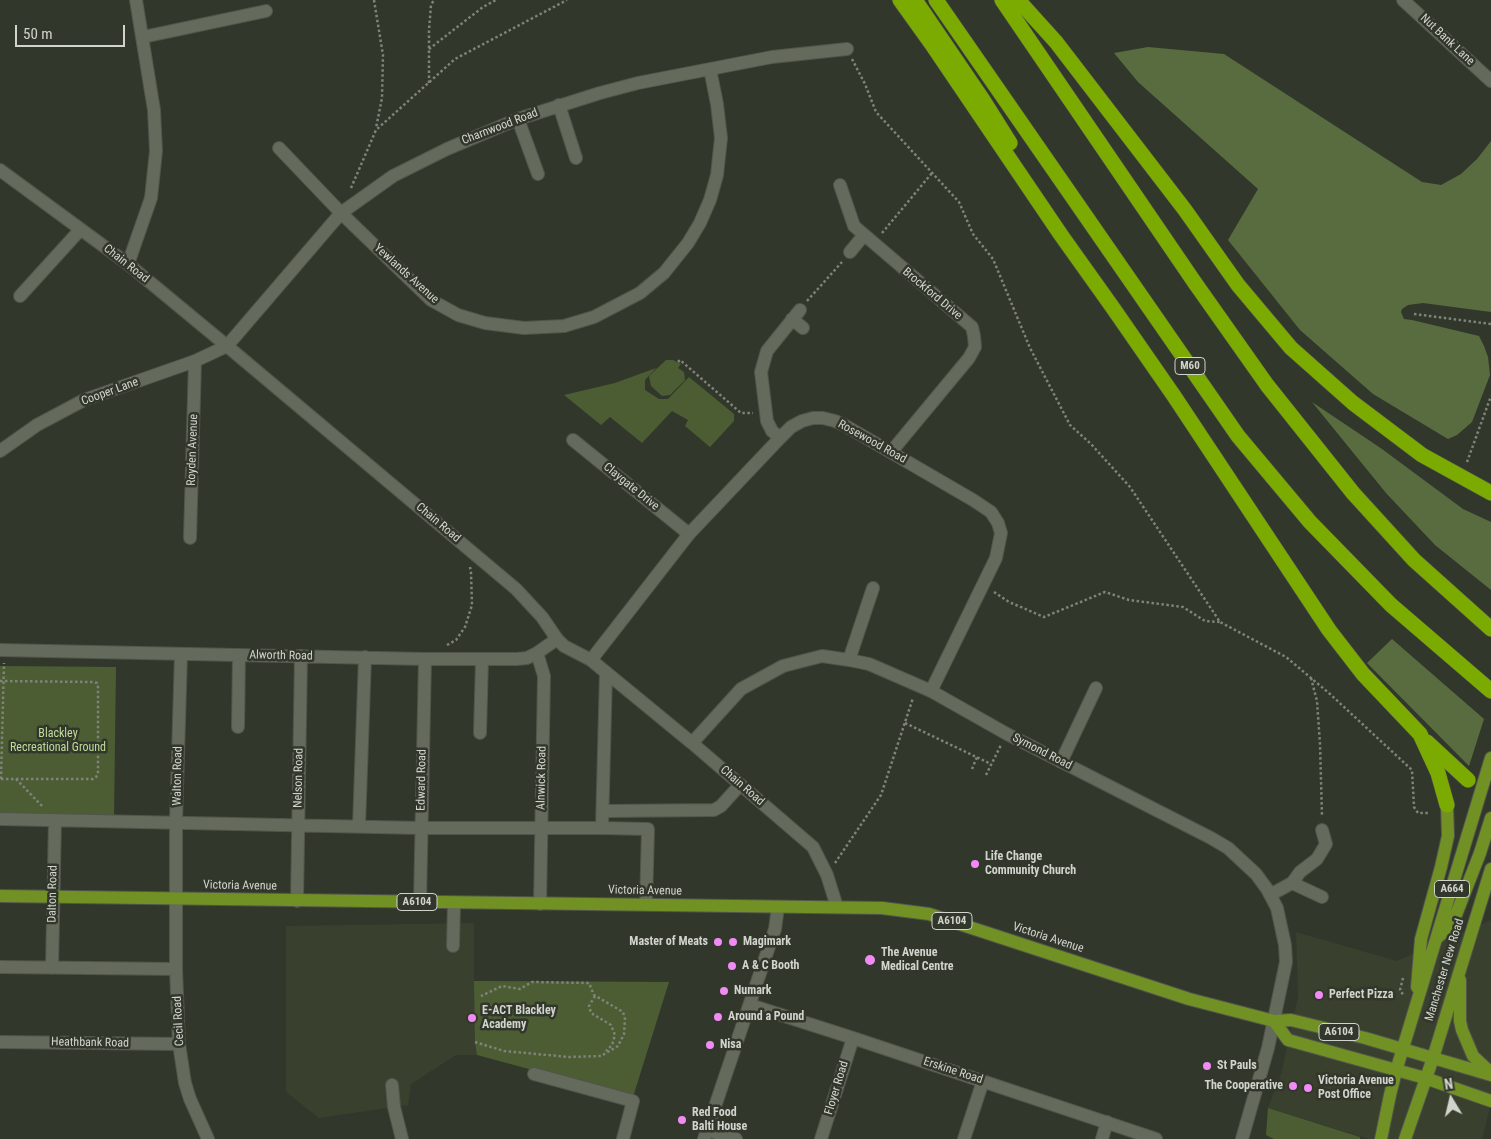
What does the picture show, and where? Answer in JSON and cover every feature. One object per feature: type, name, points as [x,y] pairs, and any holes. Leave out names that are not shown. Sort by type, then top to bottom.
[{"type":"highway","name":"M60","points":[[900,0],[1060,235],[1113,308],[1231,480],[1329,630],[1363,674],[1420,734],[1468,780]]},
{"type":"highway","name":"M60","points":[[915,0],[983,100],[1113,308]]},
{"type":"highway","name":"M60","points":[[936,0],[1238,436],[1310,522],[1391,605],[1491,691]]},
{"type":"highway","points":[[1002,0],[1195,283],[1267,384],[1359,500],[1414,560],[1491,629]]},
{"type":"highway","points":[[1018,0],[1056,42],[1185,210],[1238,285],[1291,348],[1353,403],[1422,455],[1490,492]]},
{"type":"highway","name":"M60","points":[[1420,734],[1438,773],[1446,805]]},
{"type":"main road","name":"Manchester New Road","points":[[1396,1071],[1410,1050],[1414,1012],[1487,785],[1490,762]]},
{"type":"main road","points":[[1468,780],[1487,785]]},
{"type":"main road","points":[[1414,1012],[1421,939],[1448,836],[1446,805]]},
{"type":"main road","points":[[1438,938],[1452,925],[1480,853],[1491,818]]},
{"type":"main road","name":"Manchester New Road","points":[[1425,1078],[1433,1058],[1491,869]]},
{"type":"main road","name":"Victoria Avenue","points":[[0,896],[882,908],[929,914],[1189,999],[1274,1021],[1291,1020],[1410,1050]]},
{"type":"main road","points":[[1461,965],[1460,1021],[1462,1030],[1473,1056],[1491,1074]]},
{"type":"main road","name":"A6104","points":[[1274,1021],[1288,1040],[1425,1078],[1491,1101]]},
{"type":"main road","name":"A6104","points":[[1410,1050],[1491,1074]]},
{"type":"main road","name":"A664","points":[[1381,1139],[1396,1071]]},
{"type":"main road","name":"A664","points":[[1405,1139],[1425,1078]]},
{"type":"street","points":[[128,264],[151,198],[156,152],[154,110],[136,0]]},
{"type":"street","name":"Nut Bank Lane","points":[[1403,0],[1491,81]]},
{"type":"street","points":[[143,37],[226,21],[266,11]]},
{"type":"street","name":"Charnwood Road","points":[[227,346],[341,213],[393,176],[447,149],[518,119],[559,105],[638,83],[772,57],[847,49]]},
{"type":"street","name":"Yewlands Avenue","points":[[278,148],[341,213],[431,300],[458,315],[485,323],[524,328],[564,326],[594,317],[640,293],[664,273],[688,243],[700,223],[710,200],[717,175],[721,138],[710,69]]},
{"type":"street","points":[[559,105],[576,158]]},
{"type":"street","points":[[518,119],[538,174]]},
{"type":"street","name":"Chain Road","points":[[0,170],[128,264],[227,346],[516,589],[542,617],[556,639],[564,646],[591,660],[606,672],[813,847],[827,875],[836,907]]},
{"type":"street","name":"Brockford Drive","points":[[840,185],[854,226],[972,327],[975,347],[968,358],[890,452]]},
{"type":"street","points":[[20,296],[80,230]]},
{"type":"street","points":[[850,252],[869,240]]},
{"type":"street","points":[[780,438],[772,431],[767,421],[761,372],[763,360],[767,351],[796,314],[803,328]]},
{"type":"street","name":"Cooper Lane","points":[[0,451],[37,425],[84,400],[195,361],[227,346]]},
{"type":"street","name":"Royden Avenue","points":[[190,538],[195,361]]},
{"type":"street","name":"Rosewood Road","points":[[591,660],[689,534],[780,438],[791,427],[813,418],[823,418],[844,425],[973,500],[991,512],[995,517],[1001,533],[996,558],[932,691]]},
{"type":"street","name":"Claygate Drive","points":[[573,440],[689,534]]},
{"type":"street","points":[[849,660],[873,588]]},
{"type":"street","name":"Alworth Road","points":[[2,650],[482,660],[527,658],[556,639]]},
{"type":"street","name":"Alnwick Road","points":[[537,653],[544,676],[540,904]]},
{"type":"street","name":"Walton Road","points":[[176,899],[176,822],[181,654]]},
{"type":"street","points":[[238,727],[239,655]]},
{"type":"street","name":"Nelson Road","points":[[297,901],[301,656]]},
{"type":"street","name":"Symond Road","points":[[692,743],[742,689],[783,666],[822,656],[849,660],[869,664],[932,691],[1007,734],[1228,848],[1256,874],[1277,908],[1282,927],[1286,962],[1268,1048],[1242,1139]]},
{"type":"street","points":[[359,826],[365,657]]},
{"type":"street","name":"Edward Road","points":[[420,902],[425,659]]},
{"type":"street","points":[[480,734],[482,660]]},
{"type":"street","points":[[602,828],[606,672]]},
{"type":"street","points":[[1061,762],[1096,688]]},
{"type":"street","points":[[609,811],[714,810],[721,806],[740,784]]},
{"type":"street","points":[[0,819],[421,828],[648,829],[646,904]]},
{"type":"street","name":"Dalton Road","points":[[52,968],[55,820]]},
{"type":"street","points":[[1270,895],[1292,883],[1300,872],[1317,859],[1326,844],[1322,830]]},
{"type":"street","points":[[1292,883],[1322,897]]},
{"type":"street","name":"Cecil Road","points":[[176,899],[179,1044],[188,1091],[208,1139]]},
{"type":"street","points":[[454,903],[454,946]]},
{"type":"street","points":[[736,1139],[705,1134],[775,929],[778,907]]},
{"type":"street","points":[[0,967],[176,969]]},
{"type":"street","name":"Erskine Road","points":[[750,1005],[1156,1139]]},
{"type":"street","name":"Floyer Road","points":[[821,1139],[853,1038]]},
{"type":"street","name":"Heathbank Road","points":[[0,1042],[179,1044]]},
{"type":"street","points":[[534,1074],[633,1101],[623,1139]]},
{"type":"street","points":[[964,1139],[983,1081]]},
{"type":"street","points":[[392,1085],[394,1107],[402,1139]]},
{"type":"street","points":[[1102,1139],[1106,1122]]},
{"type":"path","points":[[341,213],[376,130],[382,98],[383,55],[374,0]]},
{"type":"path","points":[[428,83],[431,6],[434,0]]},
{"type":"path","points":[[429,48],[483,7],[496,0]]},
{"type":"path","points":[[376,130],[455,59],[567,0]]},
{"type":"path","points":[[847,49],[865,84],[876,112],[959,202],[973,234],[993,259],[1030,348],[1070,425],[1091,444],[1130,487],[1220,622]]},
{"type":"path","points":[[869,240],[932,173]]},
{"type":"path","points":[[796,314],[850,252]]},
{"type":"path","points":[[1414,314],[1491,324]]},
{"type":"path","points":[[678,362],[680,360],[741,413],[766,412]]},
{"type":"path","points":[[1462,477],[1491,396]]},
{"type":"path","points":[[425,659],[456,640],[465,627],[472,605],[471,573],[463,545]]},
{"type":"path","points":[[984,585],[1009,602],[1044,617],[1106,592],[1130,600],[1182,607],[1205,621],[1220,622],[1286,657],[1412,770],[1414,807],[1418,813],[1429,813]]},
{"type":"path","points":[[2,650],[1,779],[93,779],[96,777],[98,774],[97,683],[2,681]]},
{"type":"path","points":[[1310,678],[1317,701],[1322,830]]},
{"type":"path","points":[[827,875],[881,795],[917,684]]},
{"type":"path","points":[[904,723],[991,764]]},
{"type":"path","points":[[986,775],[1007,734]]},
{"type":"path","points":[[972,769],[977,757]]},
{"type":"path","points":[[16,780],[55,820]]},
{"type":"path","points":[[474,1042],[504,1051],[529,1054],[569,1057],[600,1056],[618,1046],[624,1034],[625,1019],[623,1012],[596,996],[589,983],[532,982],[520,989],[502,986],[480,996]]},
{"type":"path","points":[[596,996],[589,1006],[590,1013],[611,1025],[615,1035],[612,1045],[605,1053]]},
{"type":"shaded area","points":[[1491,920],[1491,1104],[1482,1139],[1369,1139],[1268,1108],[1281,1074],[1298,997],[1296,932],[1397,961]]},
{"type":"shaded area","name":"E-ACT Blackley Academy","points":[[474,923],[474,981],[669,982],[477,1055],[456,1055],[411,1084],[408,1105],[319,1118],[286,1092],[286,926]]},
{"type":"green space","points":[[1148,47],[1224,54],[1422,182],[1441,185],[1461,174],[1477,159],[1491,141],[1491,312],[1423,303],[1408,305],[1401,312],[1404,319],[1479,336],[1484,346],[1488,357],[1490,375],[1472,422],[1457,435],[1448,439],[1373,394],[1300,330],[1228,240],[1258,189],[1138,82],[1114,53]]},
{"type":"green space","points":[[666,360],[673,360],[681,364],[678,368],[684,372],[685,380],[670,395],[662,396],[651,386],[649,376]]},
{"type":"green space","points":[[656,368],[645,380],[645,390],[659,399],[668,399],[689,377],[734,414],[734,421],[710,447],[685,426],[688,420],[672,411],[642,443],[610,417],[601,425],[564,395],[615,383]]},
{"type":"green space","points":[[1312,402],[1382,449],[1463,509],[1491,522],[1491,590],[1435,545],[1386,493]]},
{"type":"green space","points":[[1392,639],[1484,719],[1469,766],[1367,663]]},
{"type":"green space","name":"Blackley Recreational Ground","points":[[0,666],[116,667],[114,817],[0,814]]},
{"type":"green space","points":[[474,981],[669,982],[633,1097],[477,1055]]},
{"type":"green space","points":[[1268,1108],[1360,1137],[1360,1139],[1274,1139],[1266,1135]]},
{"type":"place","name":"Life Change Community Church","points":[[975,864]]},
{"type":"place","name":"Master of Meats","points":[[718,942]]},
{"type":"place","name":"Magimark","points":[[733,942]]},
{"type":"place","name":"The Avenue Medical Centre","points":[[870,960]]},
{"type":"place","name":"A & C Booth","points":[[732,966]]},
{"type":"place","name":"Numark","points":[[724,991]]},
{"type":"place","name":"Perfect Pizza","points":[[1319,995]]},
{"type":"place","name":"Around a Pound","points":[[718,1017]]},
{"type":"place","name":"E-ACT Blackley Academy","points":[[472,1018]]},
{"type":"place","name":"Nisa","points":[[710,1045]]},
{"type":"place","name":"St Pauls","points":[[1207,1066]]},
{"type":"place","name":"The Cooperative","points":[[1293,1086]]},
{"type":"place","name":"Victoria Avenue Post Office","points":[[1308,1088]]},
{"type":"place","name":"Red Food Balti House","points":[[682,1120]]}]
